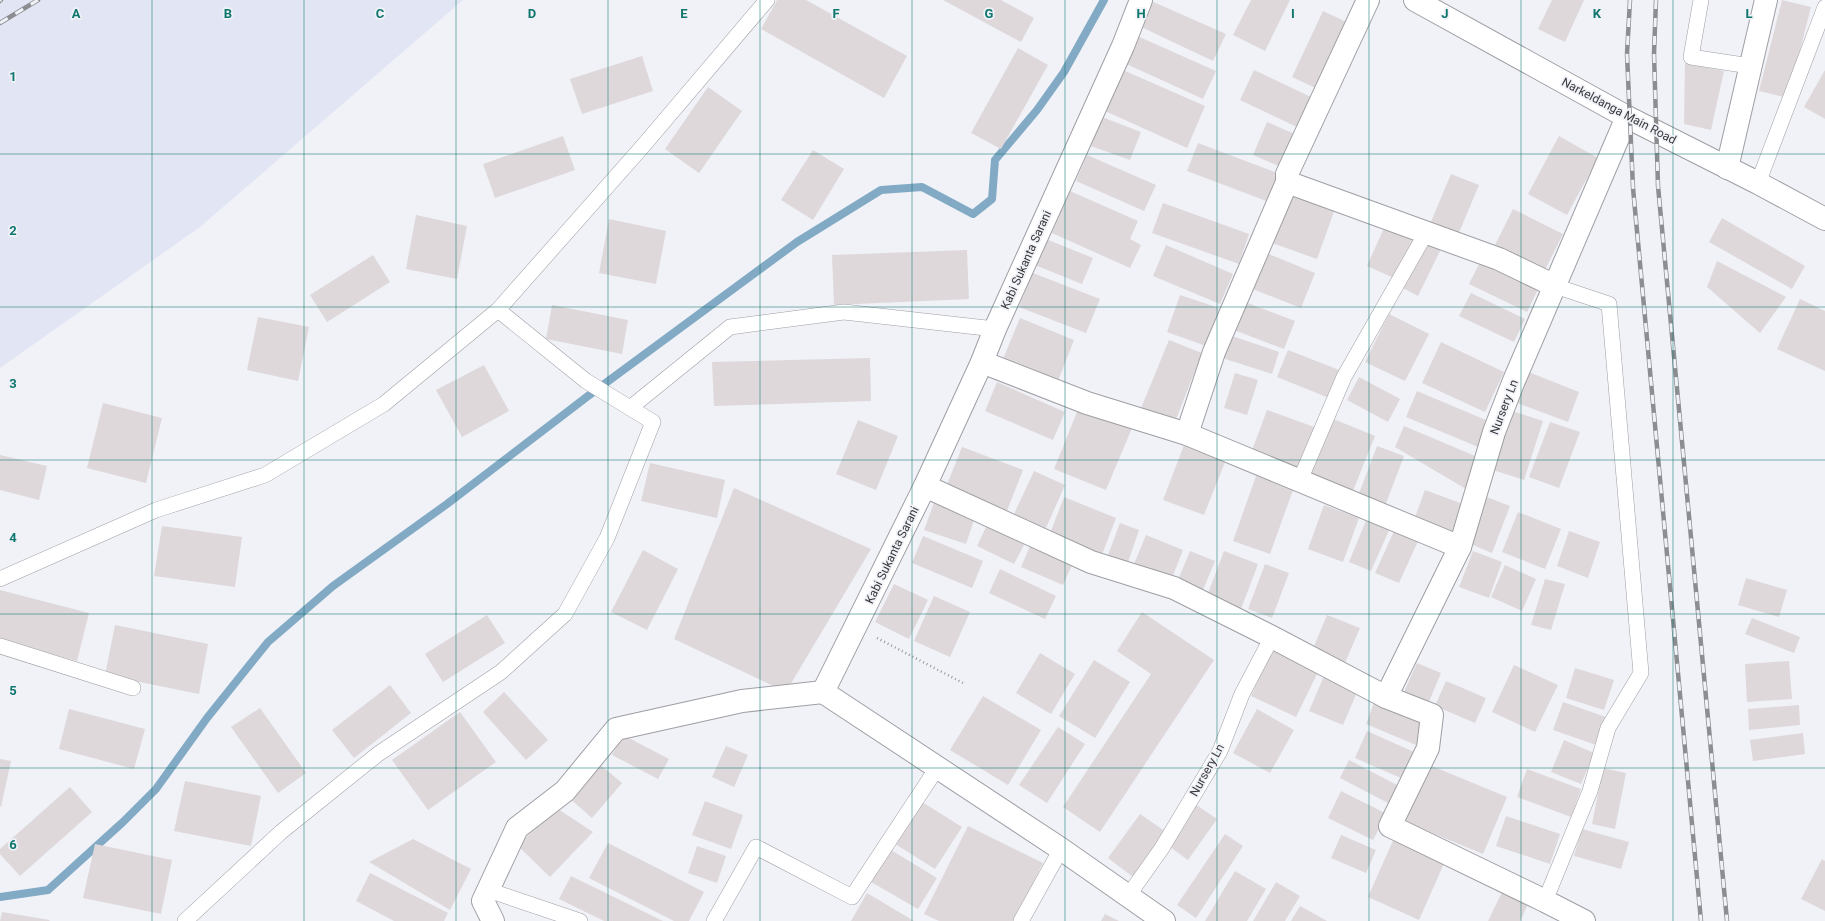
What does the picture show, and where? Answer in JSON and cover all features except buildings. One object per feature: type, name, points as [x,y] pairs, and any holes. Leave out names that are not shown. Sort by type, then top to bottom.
[{"type":"street","name":"Kabi Sukanta Sarani","points":[[823,692],[925,486],[982,362],[995,329],[1123,46],[1141,0]]},
{"type":"street","points":[[1187,434],[1214,352],[1287,182],[1287,174],[1368,0]]},
{"type":"street","name":"Narkeldanga Main Road","points":[[1415,0],[1627,117],[1758,183],[1825,220]]},
{"type":"street","points":[[1727,168],[1766,0]]},
{"type":"street","name":"Nursery Ln","points":[[1386,697],[1460,547],[1494,432],[1627,117]]},
{"type":"street","points":[[1287,182],[1499,259],[1555,286]]},
{"type":"street","points":[[982,362],[1087,403],[1187,434],[1460,547]]},
{"type":"street","points":[[925,486],[1091,562],[1174,588],[1272,637],[1386,697],[1432,715],[1428,748],[1390,826],[1584,921]]},
{"type":"street","points":[[492,921],[483,900],[517,828],[565,792],[616,729],[742,701],[823,692],[1061,849],[1164,921]]},
{"type":"lane","points":[[0,579],[156,510],[265,475],[384,404],[498,310],[643,146],[767,0]]},
{"type":"lane","points":[[1701,0],[1691,57],[1750,66]]},
{"type":"lane","points":[[1758,183],[1825,7]]},
{"type":"lane","points":[[1300,480],[1344,376],[1426,233]]},
{"type":"lane","points":[[1545,901],[1590,790],[1608,728],[1641,673],[1609,304],[1555,286]]},
{"type":"lane","points":[[185,921],[287,827],[378,754],[501,672],[565,614],[607,538],[653,422],[586,381],[498,310]]},
{"type":"lane","points":[[630,408],[730,327],[844,312],[995,329]]},
{"type":"lane","name":"Nursery Ln","points":[[1128,896],[1162,848],[1220,751],[1242,694],[1272,637]]},
{"type":"lane","points":[[0,646],[133,688]]},
{"type":"lane","points":[[714,921],[756,847],[852,897],[937,768]]},
{"type":"lane","points":[[1021,921],[1061,849]]},
{"type":"lane","points":[[488,890],[580,921]]},
{"type":"path","points":[[856,627],[963,683]]},
{"type":"shaded area","points":[[0,0],[463,0],[200,227],[0,368]]},
{"type":"waterway","points":[[0,897],[48,890],[123,822],[156,789],[207,718],[268,642],[333,586],[447,504],[588,396],[797,242],[881,190],[922,187],[973,214],[992,199],[995,160],[1037,110],[1064,72],[1104,0]]},
{"type":"railway","points":[[0,23],[38,0]]},
{"type":"railway","points":[[1630,0],[1627,54],[1633,188],[1701,921]]},
{"type":"railway","points":[[1656,0],[1654,54],[1658,186],[1727,921]]}]
